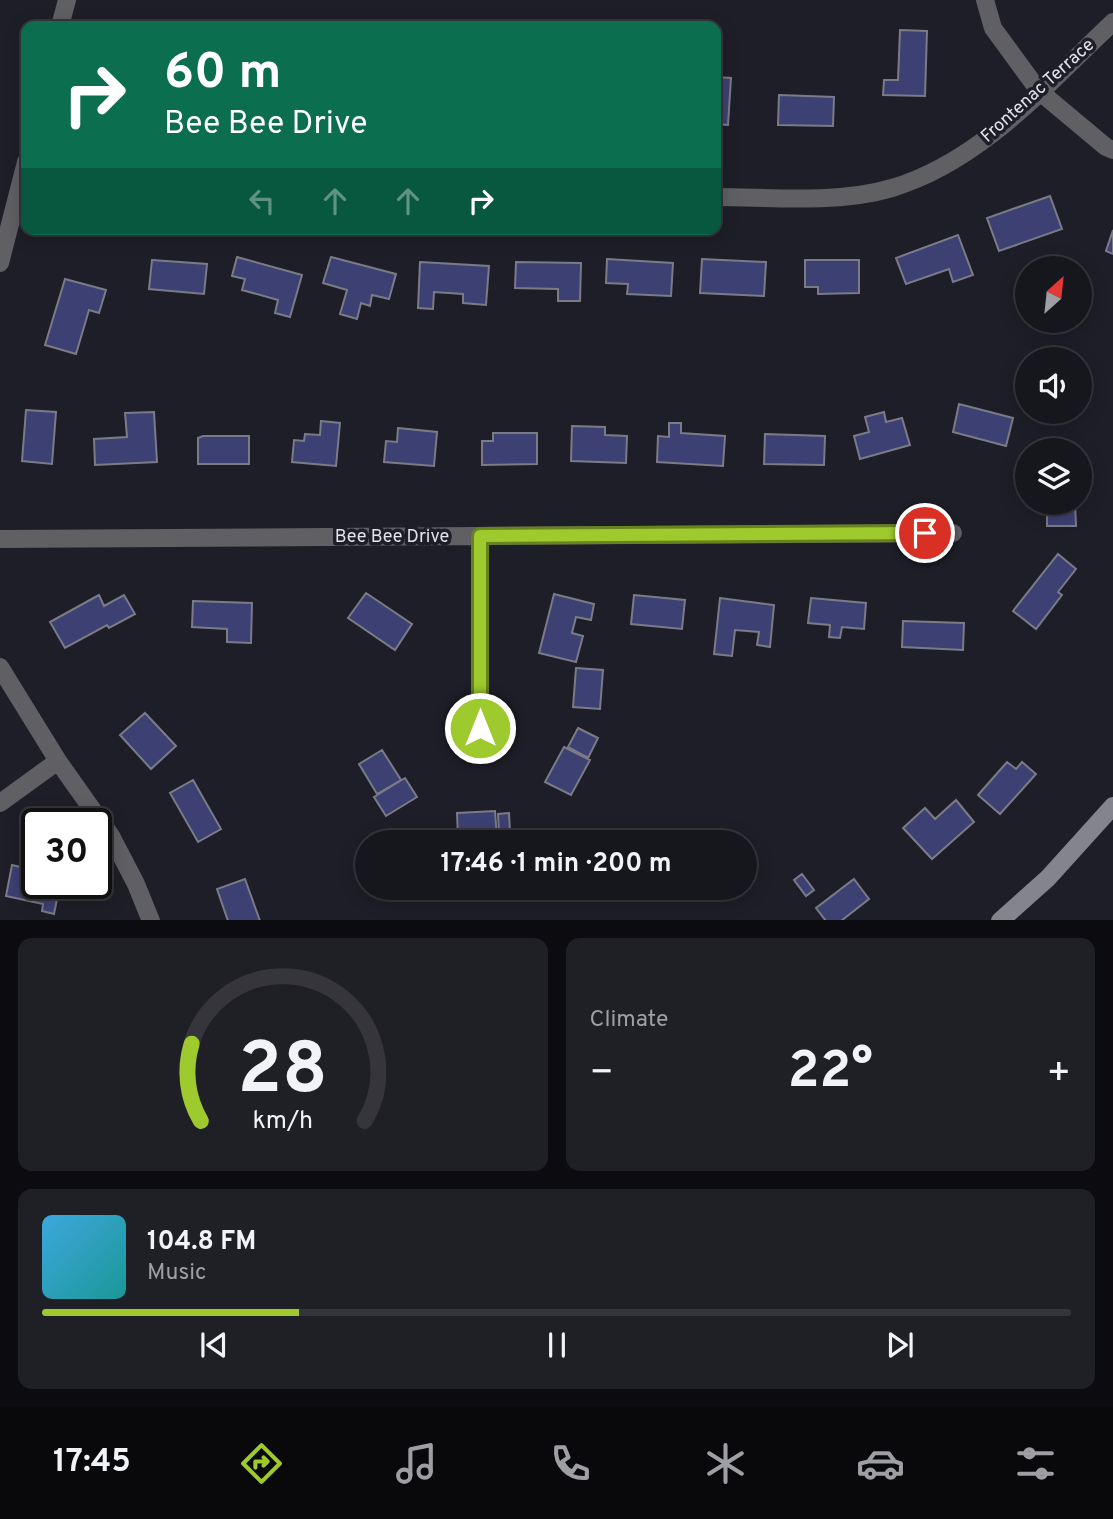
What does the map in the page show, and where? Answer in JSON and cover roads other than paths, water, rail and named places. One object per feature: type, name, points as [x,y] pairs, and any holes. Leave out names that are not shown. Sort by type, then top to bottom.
[{"type":"main road","points":[[1000,920],[1048,878],[1113,806]]},
{"type":"street","points":[[61,21],[67,0]]},
{"type":"street","points":[[985,0],[993,28],[1039,91],[1113,150]]},
{"type":"street","name":"Frontenac Terrace","points":[[721,197],[834,198],[891,188],[944,167],[995,132],[1113,22]]},
{"type":"street","points":[[0,263],[21,198]]},
{"type":"street","name":"Bee Bee Drive","points":[[0,539],[953,533]]},
{"type":"street","points":[[480,536],[480,728]]},
{"type":"street","points":[[0,667],[58,761],[111,836],[151,920]]},
{"type":"street","points":[[0,803],[58,761]]}]
